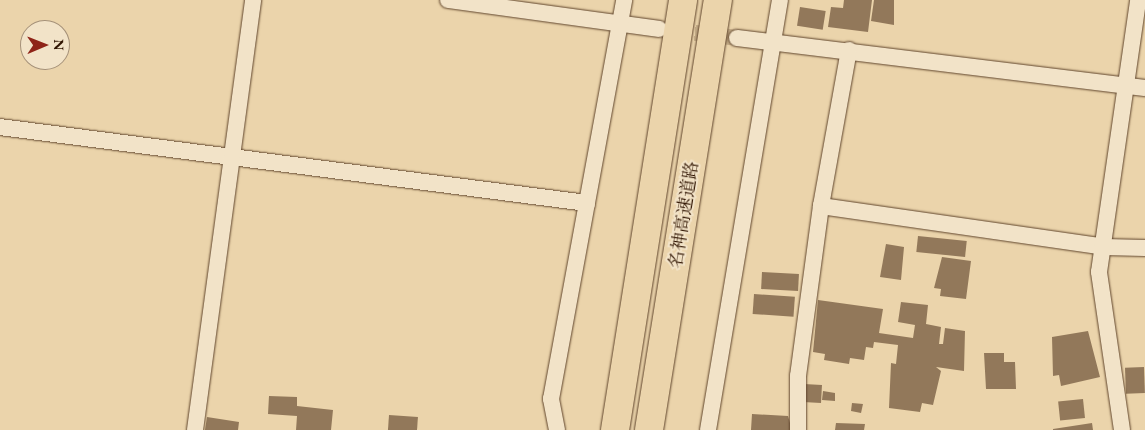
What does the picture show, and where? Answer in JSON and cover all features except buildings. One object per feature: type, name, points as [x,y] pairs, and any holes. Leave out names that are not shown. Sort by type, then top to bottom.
[{"type":"highway","name":"名神高速道路","points":[[615,430],[683,0]]},
{"type":"highway","name":"名神高速道路","points":[[649,430],[718,0]]},
{"type":"street","points":[[195,430],[253,0]]},
{"type":"street","points":[[448,0],[659,29]]},
{"type":"street","points":[[557,430],[551,399],[624,0]]},
{"type":"street","points":[[708,430],[780,0]]},
{"type":"street","points":[[1122,430],[1099,272],[1138,0]]},
{"type":"street","points":[[737,38],[849,50],[1145,88]]},
{"type":"street","points":[[798,430],[798,376],[820,206],[849,50]]},
{"type":"street","points":[[0,127],[587,203]]},
{"type":"street","points":[[820,206],[1104,247],[1145,248]]},
{"type":"tunnel","points":[[671,30],[737,38]]}]
